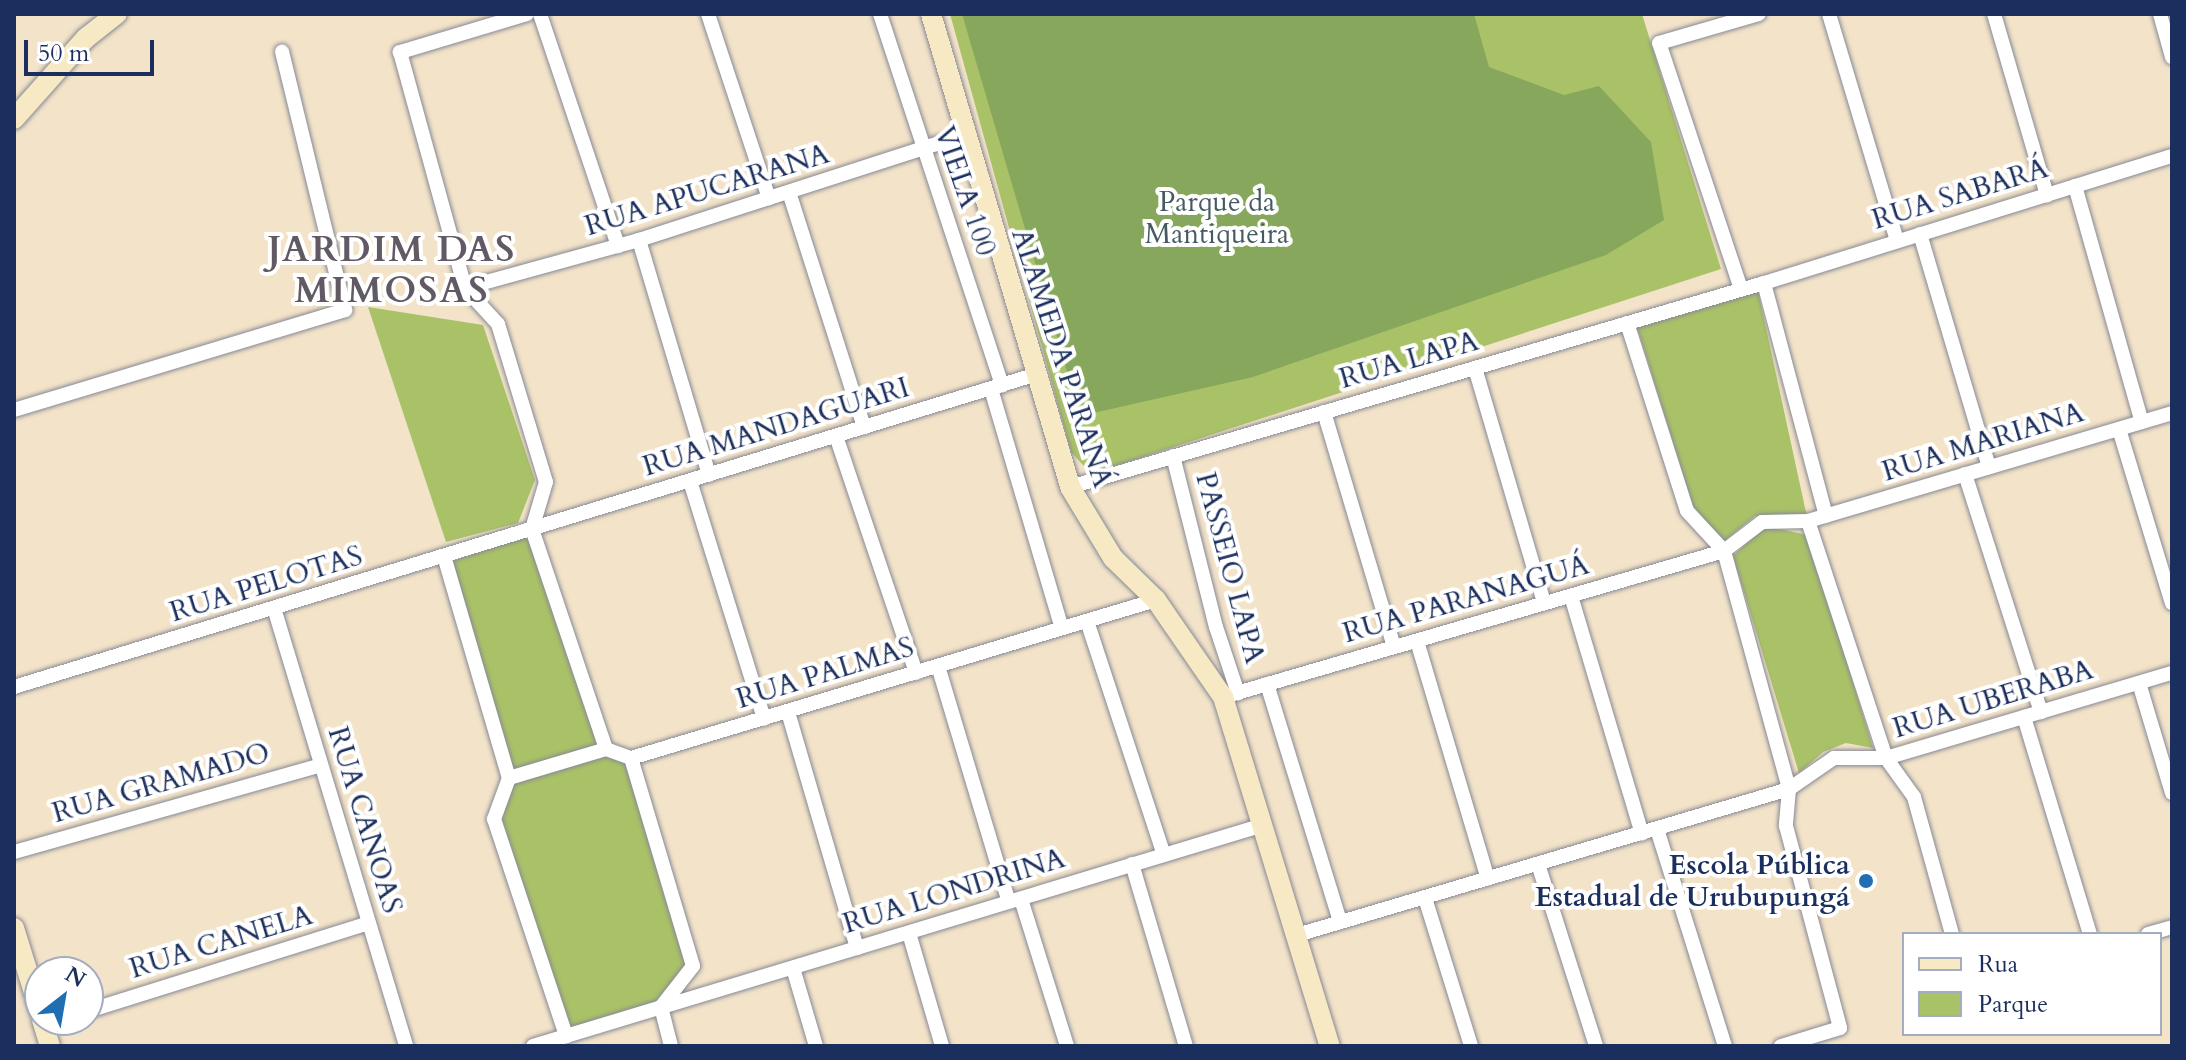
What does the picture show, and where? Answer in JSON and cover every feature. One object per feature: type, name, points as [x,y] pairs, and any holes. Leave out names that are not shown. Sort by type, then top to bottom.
[{"type":"street","points":[[14,119],[86,38],[117,14]]},
{"type":"street","points":[[527,14],[400,52],[465,288],[498,324],[546,482],[532,529],[606,749]]},
{"type":"street","points":[[540,14],[618,246]]},
{"type":"street","points":[[708,14],[769,198]]},
{"type":"street","name":"VIELA 100","points":[[880,14],[996,387],[1062,628]]},
{"type":"street","name":"ALAMEDA PARANÁ","points":[[931,14],[1034,375],[1070,487],[1113,558],[1156,600],[1231,695],[1263,825],[1330,1046]]},
{"type":"street","points":[[1741,289],[1659,43],[1759,14]]},
{"type":"street","points":[[1829,14],[1897,241]]},
{"type":"street","points":[[1994,14],[2047,195]]},
{"type":"street","points":[[2160,14],[2172,57]]},
{"type":"street","points":[[14,410],[345,310],[282,52]]},
{"type":"street","name":"RUA APUCARANA","points":[[465,288],[639,240],[964,135]]},
{"type":"street","name":"RUA SABARÁ","points":[[1764,283],[2172,156]]},
{"type":"street","points":[[2075,186],[2142,422]]},
{"type":"street","points":[[789,192],[864,427]]},
{"type":"street","points":[[1920,234],[1989,467]]},
{"type":"street","points":[[639,240],[709,475]]},
{"type":"street","points":[[1764,283],[1826,516]]},
{"type":"street","name":"RUA LAPA","points":[[1070,487],[1764,283]]},
{"type":"street","points":[[1627,323],[1687,511],[1724,551],[1789,789],[1786,826],[1840,1028],[1781,1046]]},
{"type":"street","points":[[1475,368],[1544,603]]},
{"type":"street","name":"RUA MANDAGUARI","points":[[532,529],[1034,375]]},
{"type":"street","points":[[1324,412],[1394,647]]},
{"type":"street","name":"RUA MARIANA","points":[[1724,551],[1762,522],[1808,521],[2172,413]]},
{"type":"street","points":[[2119,429],[2172,603]]},
{"type":"street","points":[[836,436],[916,673]]},
{"type":"street","name":"PASSEIO LAPA","points":[[1173,456],[1231,695]]},
{"type":"street","points":[[1965,474],[2041,712]]},
{"type":"street","points":[[690,481],[764,719]]},
{"type":"street","points":[[1808,521],[1886,758],[1914,797],[1951,932]]},
{"type":"street","name":"RUA PELOTAS","points":[[14,687],[532,529]]},
{"type":"street","name":"RUA PARANAGUÁ","points":[[1231,695],[1724,551]]},
{"type":"street","points":[[444,556],[509,778],[494,819],[566,1036]]},
{"type":"street","points":[[1571,596],[1642,834]]},
{"type":"street","name":"RUA PALMAS","points":[[631,758],[1156,600]]},
{"type":"street","name":"RUA CANOAS","points":[[274,608],[406,1046]]},
{"type":"street","points":[[1087,621],[1164,855]]},
{"type":"street","points":[[1417,641],[1488,879]]},
{"type":"street","points":[[938,666],[1067,1046]]},
{"type":"street","name":"RUA UBERABA","points":[[1297,935],[1789,789],[1834,758],[1886,758],[2172,673]]},
{"type":"street","points":[[2139,683],[2172,793]]},
{"type":"street","points":[[1267,684],[1340,922]]},
{"type":"street","points":[[788,712],[857,948]]},
{"type":"street","points":[[2024,717],[2089,932]]},
{"type":"street","points":[[509,778],[606,749],[631,758],[693,966],[661,1007],[671,1046]]},
{"type":"street","name":"RUA GRAMADO","points":[[14,852],[321,765]]},
{"type":"street","name":"RUA LONDRINA","points":[[533,1046],[1263,825]]},
{"type":"street","points":[[1657,829],[1725,1046]]},
{"type":"street","points":[[1132,864],[1186,1046]]},
{"type":"street","points":[[1538,864],[1596,1046]]},
{"type":"street","points":[[1425,898],[1471,1046]]},
{"type":"street","name":"RUA CANELA","points":[[104,1006],[369,923]]},
{"type":"street","points":[[14,928],[24,956]]},
{"type":"street","points":[[909,933],[942,1046]]},
{"type":"street","points":[[793,968],[816,1046]]},
{"type":"green space","name":"Parque da Mantiqueira","points":[[950,14],[1642,14],[1721,269],[1091,474],[1071,452]]},
{"type":"green space","name":"Parque da Mantiqueira","points":[[962,14],[1474,14],[1489,67],[1564,95],[1599,86],[1651,142],[1664,220],[1606,255],[1253,377],[1080,416]]},
{"type":"green space","points":[[1758,291],[1807,517],[1755,516],[1723,542],[1693,506],[1637,327]]},
{"type":"green space","points":[[368,307],[483,325],[535,480],[518,523],[446,542]]},
{"type":"green space","points":[[1765,526],[1808,535],[1873,748],[1846,743],[1823,752],[1799,773],[1733,556]]},
{"type":"green space","points":[[528,535],[599,747],[512,772],[453,561]]},
{"type":"green space","points":[[605,755],[627,762],[688,963],[655,1002],[570,1029],[502,820],[512,784]]},
{"type":"place","name":"Escola Pública Estadual de Urubupungá","points":[[1866,881]]},
{"type":"district","name":"JARDIM DAS MIMOSAS","points":[[392,270]]}]
